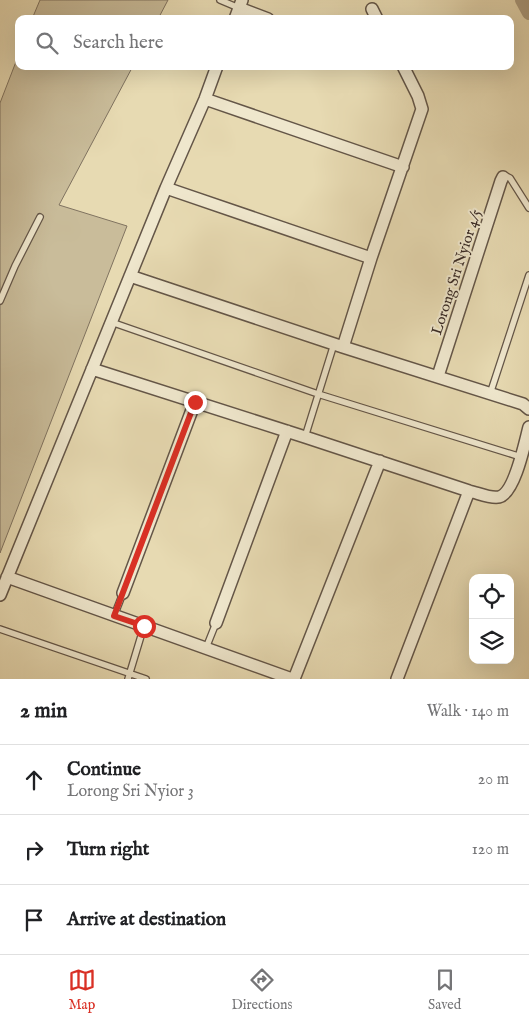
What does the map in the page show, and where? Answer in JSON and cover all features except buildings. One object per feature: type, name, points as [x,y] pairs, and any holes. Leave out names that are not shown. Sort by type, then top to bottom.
[{"type":"street","points":[[239,9],[256,15]]},
{"type":"street","points":[[0,595],[216,70]]},
{"type":"street","points":[[338,346],[371,258],[422,109],[418,96],[405,70]]},
{"type":"street","points":[[205,99],[403,167]]},
{"type":"street","name":"Lorong Sri Nyior 4/5","points":[[438,376],[503,177]]},
{"type":"street","points":[[166,188],[371,258]]},
{"type":"street","points":[[130,276],[338,346],[523,404],[529,409]]},
{"type":"street","points":[[92,369],[489,496],[499,497],[507,493],[513,482],[529,427]]},
{"type":"street","points":[[122,593],[195,402]]},
{"type":"street","points":[[216,623],[287,431]]},
{"type":"street","points":[[7,577],[293,679],[380,461]]},
{"type":"street","points":[[397,679],[469,491]]},
{"type":"lane","points":[[220,0],[239,9]]},
{"type":"lane","points":[[503,177],[510,178],[529,208]]},
{"type":"lane","points":[[0,301],[15,266],[40,218]]},
{"type":"lane","points":[[490,394],[529,275]]},
{"type":"lane","points":[[111,322],[318,394],[521,457]]},
{"type":"lane","points":[[305,436],[318,394],[338,346]]},
{"type":"lane","points":[[114,616],[122,593]]},
{"type":"lane","points":[[206,648],[216,623]]},
{"type":"lane","points":[[128,676],[144,626]]},
{"type":"lane","points":[[0,629],[128,676],[146,679]]},
{"type":"shaded area","points":[[40,0],[168,0],[160,15],[34,15]]},
{"type":"shaded area","points":[[15,64],[15,70],[131,70],[59,205],[127,226],[0,553],[0,103]]},
{"type":"waterway","points":[[522,0],[529,13]]},
{"type":"route","points":[[144,626],[114,616],[195,402]]}]
